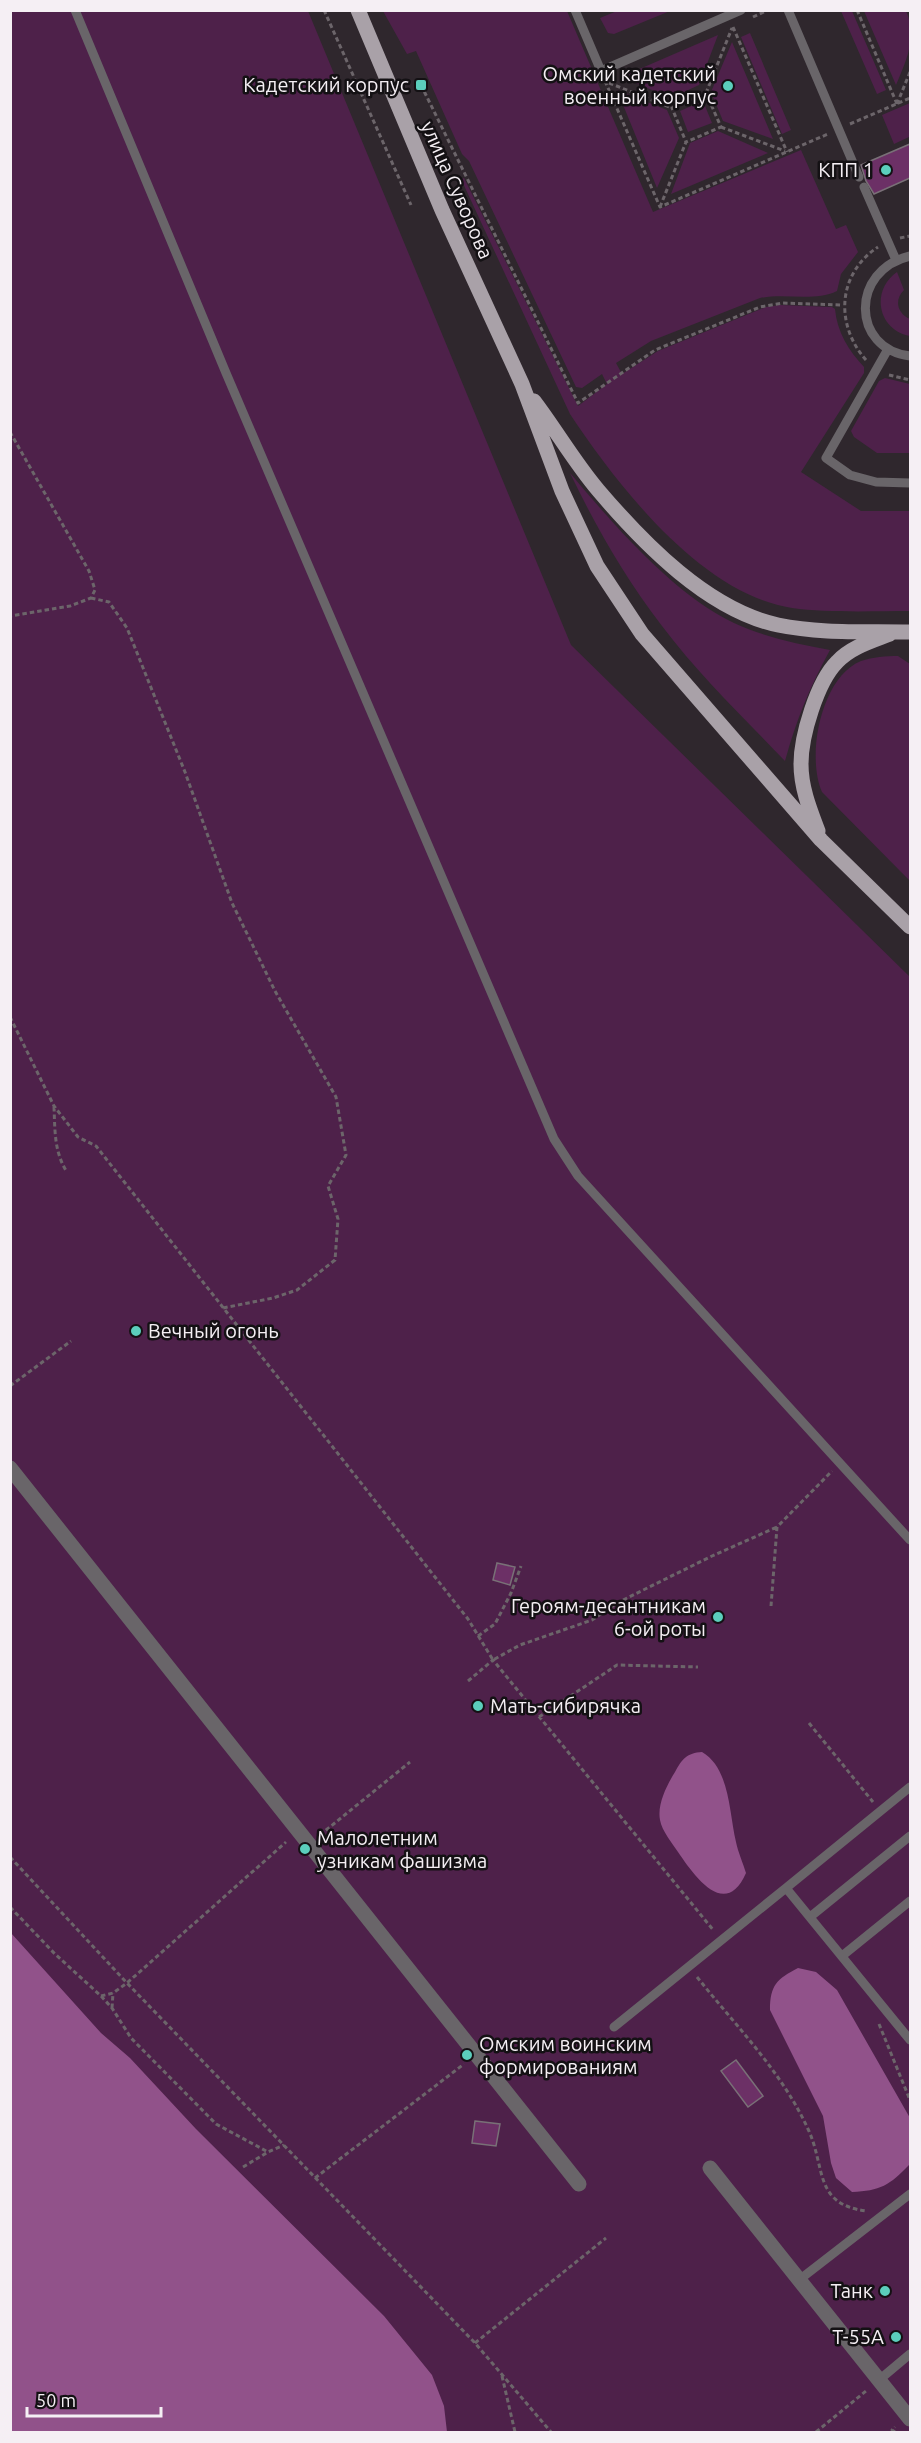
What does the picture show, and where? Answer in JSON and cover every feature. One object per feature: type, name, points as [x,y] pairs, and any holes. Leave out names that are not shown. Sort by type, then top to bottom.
[{"type":"main road","name":"улица Суворова","points":[[358,10],[442,210],[522,384]]},
{"type":"main road","points":[[522,384],[598,490],[655,550],[707,594],[740,613],[777,625],[809,630],[904,632]]},
{"type":"main road","points":[[522,384],[562,491],[604,576],[642,634],[821,840],[910,927]]},
{"type":"main road","points":[[821,840],[805,797],[801,764],[807,723],[819,691],[837,662],[862,645],[904,632]]},
{"type":"street","points":[[10,1468],[579,2184]]},
{"type":"street","points":[[710,2168],[910,2420]]},
{"type":"lane","points":[[75,10],[226,373],[554,1139],[578,1176],[910,1540]]},
{"type":"lane","points":[[574,10],[601,71],[741,10]]},
{"type":"lane","points":[[788,10],[896,260]]},
{"type":"lane","points":[[910,256],[896,260],[882,268],[873,280],[867,295],[865,310],[869,325],[877,339],[888,349],[910,356]]},
{"type":"lane","points":[[888,349],[826,458],[850,475],[876,483],[910,483]]},
{"type":"lane","points":[[614,2027],[910,1787]]},
{"type":"lane","points":[[810,1917],[910,1836]]},
{"type":"lane","points":[[786,1888],[910,2040]]},
{"type":"lane","points":[[842,1956],[910,1901]]},
{"type":"lane","points":[[799,2280],[910,2194]]},
{"type":"lane","points":[[879,2380],[910,2354]]},
{"type":"path","points":[[324,10],[411,206]]},
{"type":"path","points":[[857,10],[897,104]]},
{"type":"path","points":[[672,108],[706,93],[732,26],[787,152]]},
{"type":"path","points":[[601,71],[660,207]]},
{"type":"path","points":[[897,104],[910,72]]},
{"type":"path","points":[[605,81],[672,108],[686,142],[660,207]]},
{"type":"path","points":[[421,85],[578,403],[655,350],[760,307],[783,303],[843,305]]},
{"type":"path","points":[[706,93],[721,127]]},
{"type":"path","points":[[660,207],[910,99]]},
{"type":"path","points":[[686,142],[721,127],[787,152]]},
{"type":"path","points":[[10,432],[89,571],[95,590],[91,598]]},
{"type":"path","points":[[10,616],[70,606],[91,598],[109,602],[127,628],[185,772],[232,903],[275,991],[336,1097],[346,1155],[328,1186],[338,1219],[335,1260],[297,1290],[273,1298],[223,1308]]},
{"type":"path","points":[[10,1017],[54,1106],[78,1137],[96,1146],[461,1610],[493,1660],[721,1940]]},
{"type":"path","points":[[54,1106],[56,1147],[61,1163],[67,1172]]},
{"type":"path","points":[[10,1386],[71,1341]]},
{"type":"path","points":[[468,1682],[493,1660],[520,1645],[592,1620],[619,1602],[777,1527],[840,1462]]},
{"type":"path","points":[[771,1606],[777,1527]]},
{"type":"path","points":[[478,1636],[495,1624],[511,1593],[521,1566]]},
{"type":"path","points":[[539,1718],[617,1665],[698,1667]]},
{"type":"path","points":[[809,1723],[881,1811]]},
{"type":"path","points":[[309,1844],[410,1762]]},
{"type":"path","points":[[101,1996],[113,1993],[127,1983],[299,1831]]},
{"type":"path","points":[[10,1857],[127,1983],[475,2343],[551,2433]]},
{"type":"path","points":[[10,1908],[101,1996],[112,2008],[131,2038],[216,2124],[268,2152]]},
{"type":"path","points":[[688,1967],[789,2091],[810,2132],[826,2184],[834,2200],[849,2209],[866,2211],[892,2208]]},
{"type":"path","points":[[112,2008],[113,1993]]},
{"type":"path","points":[[878,2021],[910,2100]]},
{"type":"path","points":[[315,2178],[475,2056]]},
{"type":"path","points":[[243,2167],[284,2145]]},
{"type":"path","points":[[475,2343],[606,2238]]},
{"type":"path","points":[[501,2375],[515,2433]]},
{"type":"path","points":[[816,2433],[879,2380]]},
{"type":"shaded area","points":[[11,11],[308,11],[571,645],[910,977],[910,2432],[11,2432]]},
{"type":"shaded area","points":[[383,11],[567,11],[653,212],[801,150],[836,229],[846,225],[858,252],[841,274],[837,291],[809,297],[760,298],[651,341],[616,363],[622,374],[658,351],[766,307],[780,305],[835,309],[841,333],[853,354],[864,367],[864,373],[801,472],[861,511],[910,511],[910,611],[806,610],[758,599],[726,582],[694,559],[637,503],[612,473],[570,414],[461,179],[464,178],[578,406],[607,384],[602,374],[582,388],[576,387],[469,161],[462,154],[416,51],[407,54]]},
{"type":"shaded area","points":[[617,11],[670,11],[614,34],[608,33],[600,18]]},
{"type":"shaded area","points":[[841,11],[852,11],[886,90],[877,94]]},
{"type":"shaded area","points":[[864,11],[906,11],[911,40],[907,58],[896,85]]},
{"type":"shaded area","points":[[750,33],[791,130],[782,134],[741,37]]},
{"type":"shaded area","points":[[718,35],[699,85],[671,98],[621,77]]},
{"type":"shaded area","points":[[732,42],[773,139],[723,121],[711,92]]},
{"type":"shaded area","points":[[617,90],[667,110],[679,138],[657,188]]},
{"type":"shaded area","points":[[703,101],[712,123],[688,132],[680,111]]},
{"type":"shaded area","points":[[910,103],[910,139],[909,137],[894,144],[882,115]]},
{"type":"shaded area","points":[[718,131],[768,153],[671,194],[690,143]]},
{"type":"shaded area","points":[[897,272],[904,290],[899,298],[898,306],[902,313],[910,319],[910,336],[891,326],[881,309],[883,289],[888,280]]},
{"type":"shaded area","points":[[885,378],[910,384],[910,453],[877,453],[854,437],[851,431],[879,381]]},
{"type":"shaded area","points":[[570,473],[645,556],[711,611],[757,632],[793,643],[830,650],[804,704],[785,761],[706,678],[662,626],[612,552]]},
{"type":"shaded area","points":[[898,656],[910,664],[910,881],[822,792],[817,777],[816,759],[820,719],[836,683],[847,670],[861,661]]},
{"type":"shaded area","points":[[702,1752],[711,1759],[723,1780],[737,1846],[746,1873],[738,1887],[729,1893],[719,1893],[701,1881],[670,1841],[660,1820],[663,1795],[678,1767],[689,1755]]},
{"type":"shaded area","points":[[11,1933],[101,2033],[130,2058],[196,2129],[384,2316],[432,2375],[444,2406],[447,2432],[11,2432]]},
{"type":"shaded area","points":[[798,1968],[816,1972],[837,1990],[910,2118],[909,2165],[884,2186],[852,2192],[836,2178],[831,2163],[823,2116],[770,2010],[771,1994],[776,1984]]},
{"type":"building","name":"КПП 1","points":[[910,144],[910,178],[874,194],[866,181],[861,165]]},
{"type":"building","points":[[497,1563],[515,1567],[510,1585],[493,1580]]},
{"type":"building","points":[[736,2060],[763,2096],[748,2107],[721,2071]]},
{"type":"building","points":[[475,2121],[500,2124],[496,2146],[472,2143]]},
{"type":"place","name":"Кадетский корпус","points":[[421,85]]},
{"type":"place","name":"Омский кадетский военный корпус","points":[[728,86]]},
{"type":"place","name":"КПП 1","points":[[886,170]]},
{"type":"place","name":"Вечный огонь","points":[[136,1331]]},
{"type":"place","name":"Героям-десантникам 6-ой роты","points":[[718,1617]]},
{"type":"place","name":"Мать-сибирячка","points":[[478,1706]]},
{"type":"place","name":"Малолетним узникам фашизма","points":[[305,1849]]},
{"type":"place","name":"Омским воинским формированиям","points":[[467,2055]]},
{"type":"place","name":"Танк","points":[[885,2291]]},
{"type":"place","name":"Т-55А","points":[[896,2337]]}]
